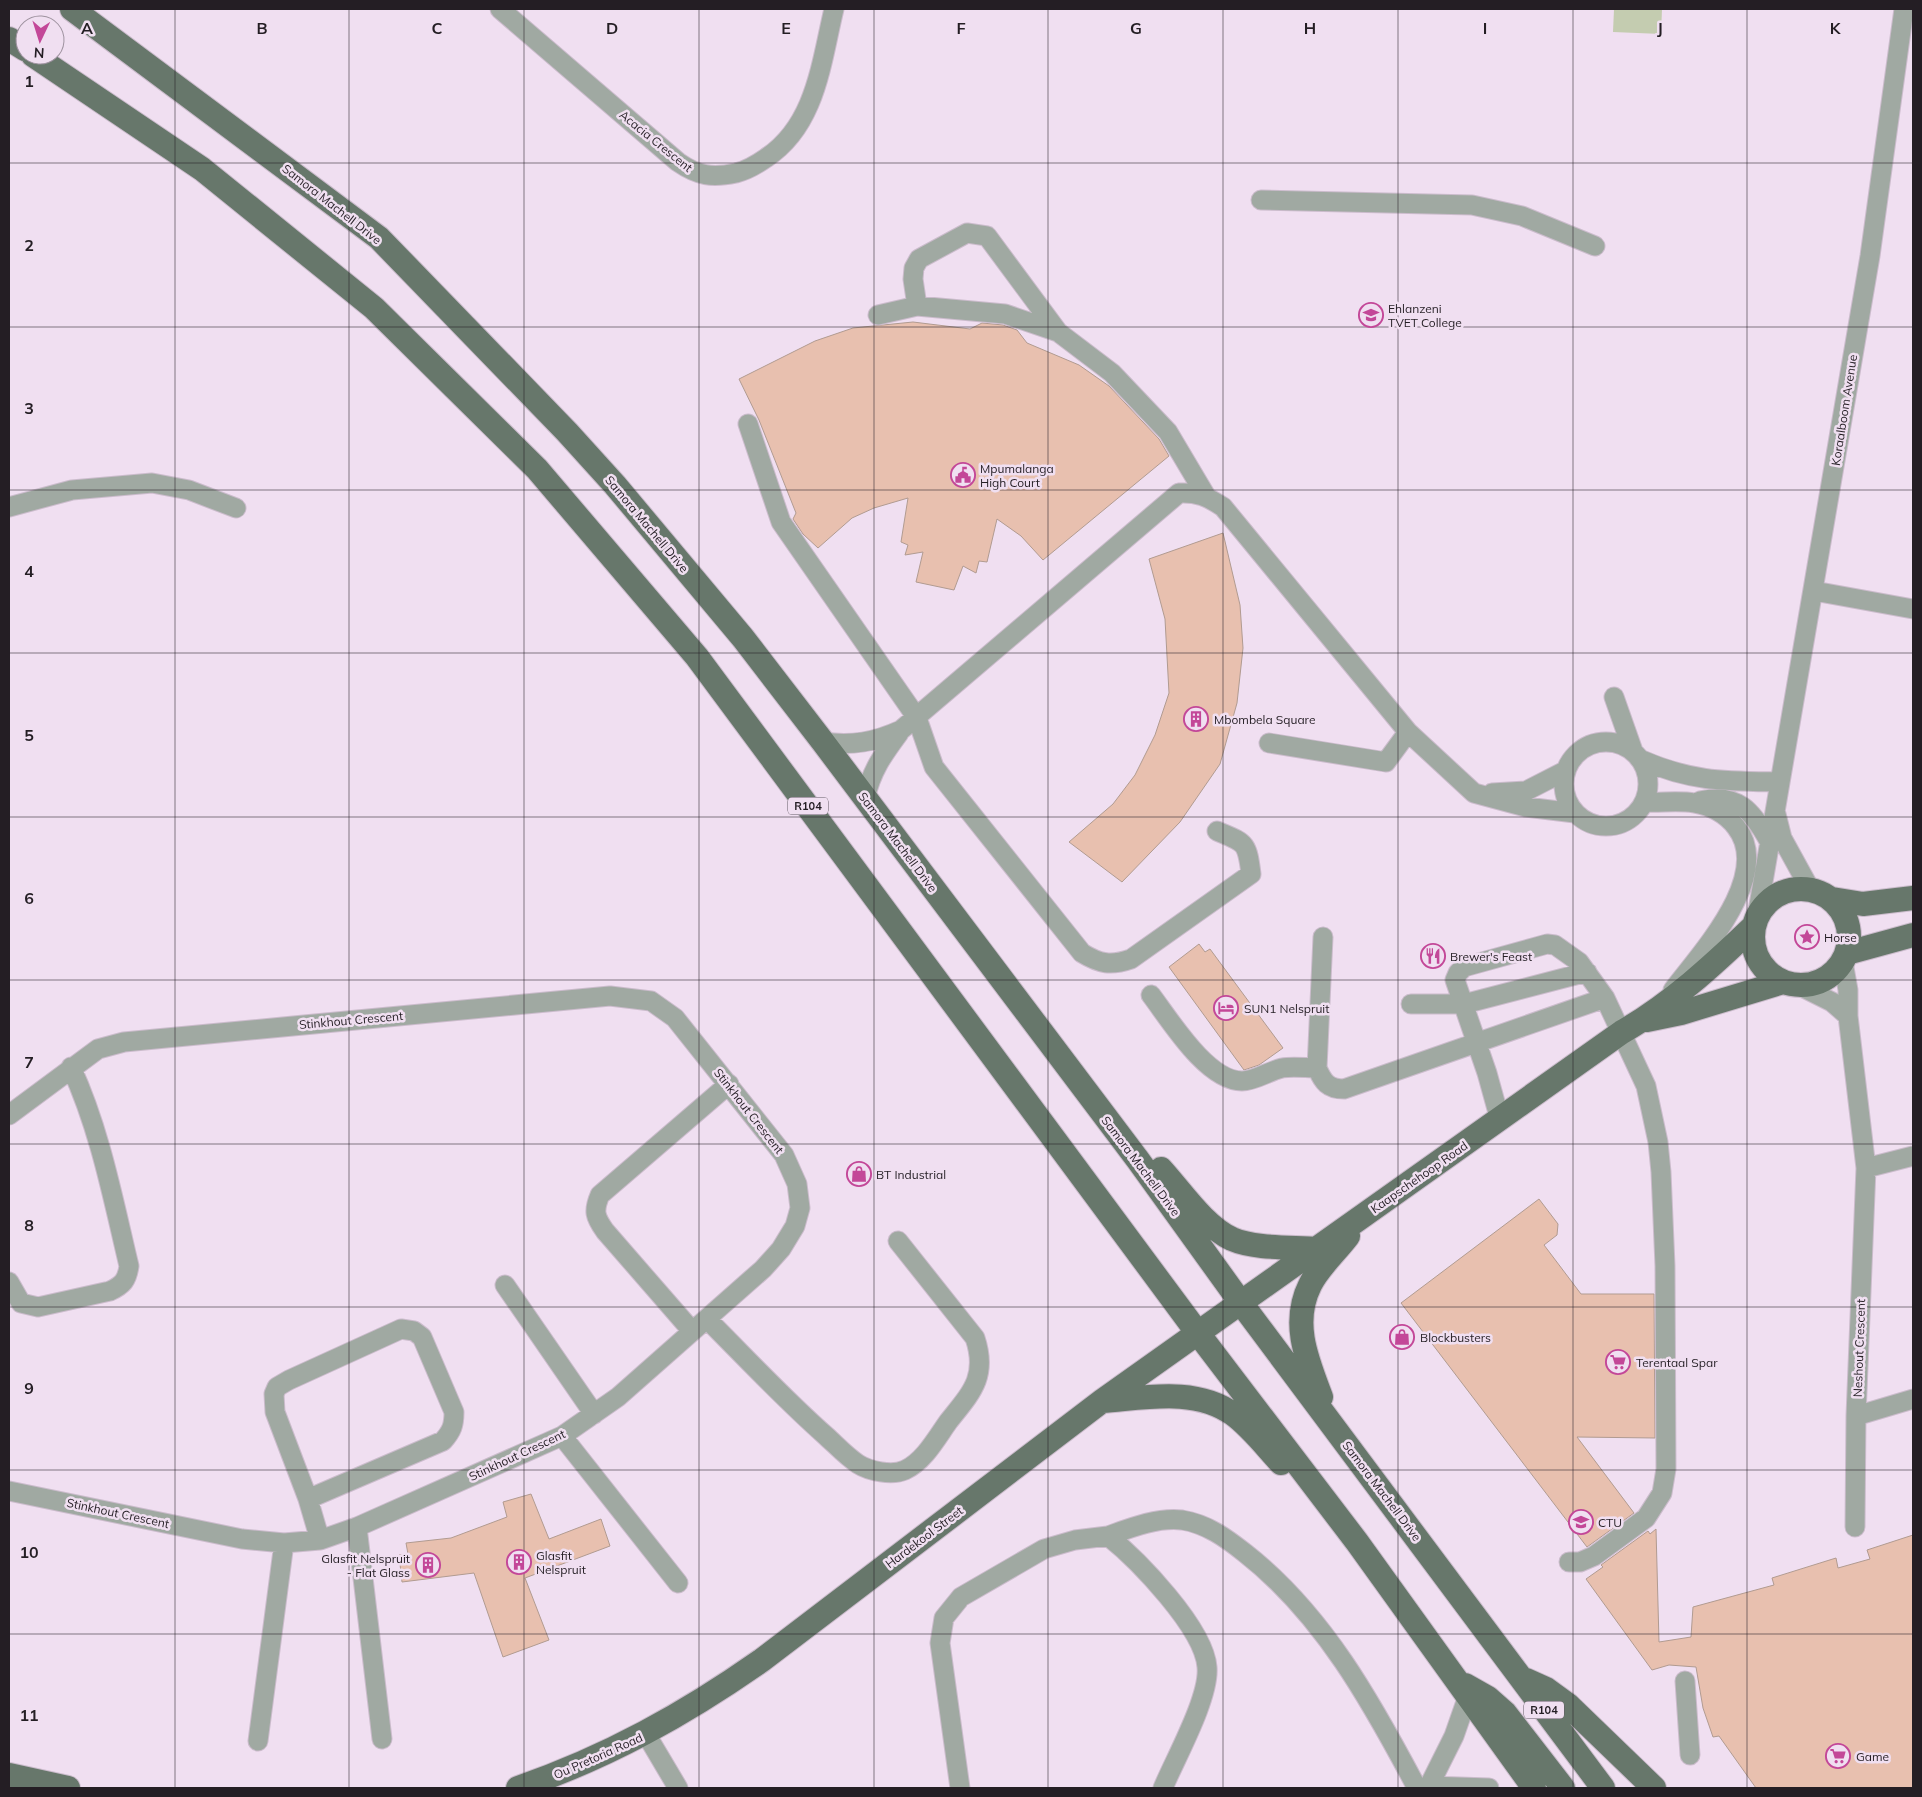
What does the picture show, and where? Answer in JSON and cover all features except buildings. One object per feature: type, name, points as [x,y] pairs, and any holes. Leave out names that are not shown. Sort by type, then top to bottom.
[{"type":"main road","name":"Samora Machell Drive","points":[[72,9],[379,238],[567,432],[615,485],[744,638],[823,742],[1138,1160],[1241,1303],[1603,1788]]},
{"type":"main road","name":"R104","points":[[47,65],[202,169],[366,302],[536,469],[697,657],[1197,1332],[1357,1542],[1534,1788]]},
{"type":"main road","points":[[1832,899],[1842,910],[1848,924],[1850,938],[1845,958],[1828,977],[1808,985],[1790,983],[1771,975],[1755,953],[1753,940],[1755,922],[1766,904],[1779,894],[1794,889],[1810,889],[1832,899],[1863,904],[1913,898]]},
{"type":"main road","name":"Kaapschehoop Road","points":[[1197,1332],[1365,1216],[1640,1021],[1714,964],[1755,922]]},
{"type":"main road","points":[[1845,958],[1913,935]]},
{"type":"main road","points":[[1640,1021],[1681,1013],[1790,983]]},
{"type":"main road","points":[[1051,1047],[1219,1231],[1234,1240],[1252,1245],[1317,1249]]},
{"type":"main road","points":[[1332,1425],[1301,1337],[1302,1303],[1310,1284],[1365,1216]]},
{"type":"main road","name":"Hardekool Street","points":[[646,1734],[708,1698],[762,1660],[1102,1401],[1197,1332]]},
{"type":"main road","points":[[1102,1401],[1178,1396],[1201,1399],[1226,1410],[1233,1414],[1357,1542]]},
{"type":"main road","points":[[1520,1678],[1546,1689],[1568,1705],[1654,1787]]},
{"type":"main road","points":[[1461,1687],[1488,1698],[1505,1713],[1563,1788]]},
{"type":"main road","name":"Ou Pretoria Road","points":[[518,1788],[561,1773],[646,1734]]},
{"type":"main road","points":[[9,1775],[68,1788]]},
{"type":"street","name":"Acacia Crescent","points":[[500,9],[678,162],[695,173],[721,176],[748,170],[784,146],[800,123],[814,96],[834,9]]},
{"type":"street","name":"Koraalboom Avenue","points":[[1755,922],[1814,591],[1907,32],[1904,9]]},
{"type":"street","points":[[1261,200],[1472,205],[1522,216],[1595,246]]},
{"type":"street","points":[[917,306],[912,279],[914,268],[919,259],[967,233],[978,233],[987,236],[1058,332],[1112,373],[1168,432],[1206,496]]},
{"type":"street","points":[[878,315],[917,306],[1005,314],[1058,332]]},
{"type":"street","points":[[748,424],[781,522],[917,718],[934,767],[1082,953],[1098,963],[1116,964],[1131,959],[1251,874],[1248,851],[1242,842],[1216,831]]},
{"type":"street","points":[[9,507],[72,490],[152,483],[189,490],[236,508]]},
{"type":"street","points":[[823,742],[842,745],[881,740],[901,730],[1178,493],[1193,492],[1206,496],[1223,507],[1408,732],[1474,793],[1526,807],[1575,812]]},
{"type":"street","points":[[1814,591],[1913,609]]},
{"type":"street","points":[[1565,770],[1564,793],[1575,812],[1584,820],[1607,826],[1629,820],[1645,802],[1649,788],[1648,774],[1614,697]]},
{"type":"street","points":[[865,798],[877,763],[901,730]]},
{"type":"street","points":[[1269,743],[1386,762],[1408,732]]},
{"type":"street","points":[[1474,793],[1526,790],[1565,770],[1578,752],[1598,742],[1622,744],[1670,772],[1712,781],[1780,782]]},
{"type":"street","points":[[1645,802],[1694,803],[1718,799],[1737,802],[1749,810],[1769,842]]},
{"type":"street","points":[[1568,1562],[1580,1562],[1594,1556],[1646,1518],[1662,1493],[1666,1469],[1665,1266],[1658,1142],[1646,1086],[1640,1021],[1719,930],[1729,914],[1747,871],[1746,850],[1741,833],[1730,818],[1716,810],[1694,803]]},
{"type":"street","points":[[1775,810],[1782,838],[1810,889]]},
{"type":"street","points":[[1323,937],[1317,1068],[1322,1081],[1328,1086],[1344,1089],[1604,998]]},
{"type":"street","points":[[1500,1120],[1477,1043],[1455,980],[1458,973],[1464,967],[1548,944],[1555,945],[1579,962],[1604,998],[1640,1021]]},
{"type":"street","name":"Neshout Crescent","points":[[1845,958],[1848,1016],[1852,1033],[1866,1168],[1856,1416],[1855,1527]]},
{"type":"street","points":[[1411,1004],[1464,1004],[1587,972]]},
{"type":"street","points":[[1790,983],[1832,1002],[1848,1016]]},
{"type":"street","points":[[1151,995],[1197,1055],[1216,1071],[1232,1079],[1248,1080],[1284,1068],[1317,1068]]},
{"type":"street","name":"Stinkhout Crescent","points":[[9,1116],[71,1067],[98,1049],[124,1042],[610,996],[651,1001],[675,1018],[784,1155],[797,1184],[800,1208],[794,1226],[781,1250],[763,1269],[618,1397],[562,1436],[357,1527],[320,1540],[284,1544],[242,1539],[9,1491]]},
{"type":"street","points":[[11,1293],[21,1303],[38,1307],[110,1291],[120,1286],[128,1278],[129,1266],[96,1130],[84,1095],[71,1067]]},
{"type":"street","points":[[692,1331],[604,1231],[597,1220],[594,1207],[600,1195],[728,1084]]},
{"type":"street","points":[[1866,1168],[1913,1156]]},
{"type":"street","points":[[707,1319],[806,1418],[858,1464],[878,1471],[904,1471],[919,1461],[975,1388],[980,1372],[980,1353],[975,1338],[898,1241]]},
{"type":"street","points":[[505,1285],[594,1414]]},
{"type":"street","points":[[308,1499],[443,1441],[451,1433],[454,1424],[454,1412],[422,1337],[414,1330],[401,1329],[278,1387],[274,1394],[275,1412],[308,1499],[320,1540]]},
{"type":"street","points":[[1856,1416],[1913,1399]]},
{"type":"street","points":[[562,1436],[678,1582]]},
{"type":"street","points":[[960,1788],[940,1644],[944,1618],[961,1597],[1044,1549],[1075,1540],[1108,1536],[1134,1526],[1181,1520],[1206,1526],[1224,1537],[1267,1570],[1317,1624],[1425,1788]]},
{"type":"street","points":[[357,1527],[382,1739]]},
{"type":"street","points":[[1108,1536],[1125,1549],[1180,1611],[1200,1642],[1208,1668],[1204,1695],[1163,1788]]},
{"type":"street","points":[[258,1741],[284,1544]]},
{"type":"street","points":[[1685,1680],[1690,1755]]},
{"type":"street","points":[[1425,1788],[1454,1736],[1461,1687]]},
{"type":"street","name":"Ou Pretoria Road","points":[[646,1734],[678,1788]]},
{"type":"street","points":[[1425,1788],[1489,1788]]},
{"type":"green space","points":[[1614,9],[1662,9],[1661,34],[1613,32]]},
{"type":"place","name":"Ehlanzeni TVET College","points":[[1371,315]]},
{"type":"place","name":"Mpumalanga High Court","points":[[963,475]]},
{"type":"place","name":"Mbombela Square","points":[[1196,719]]},
{"type":"place","name":"Horse","points":[[1807,937]]},
{"type":"place","name":"Brewer's Feast","points":[[1433,956]]},
{"type":"place","name":"SUN1 Nelspruit","points":[[1226,1008]]},
{"type":"place","name":"BT Industrial","points":[[859,1174]]},
{"type":"place","name":"Blockbusters","points":[[1402,1337]]},
{"type":"place","name":"Terentaal Spar","points":[[1618,1362]]},
{"type":"place","name":"CTU","points":[[1581,1522]]},
{"type":"place","name":"Glasfit Nelspruit","points":[[519,1562]]},
{"type":"place","name":"Glasfit Nelspruit - Flat Glass","points":[[428,1565]]},
{"type":"place","name":"Game","points":[[1838,1756]]}]
